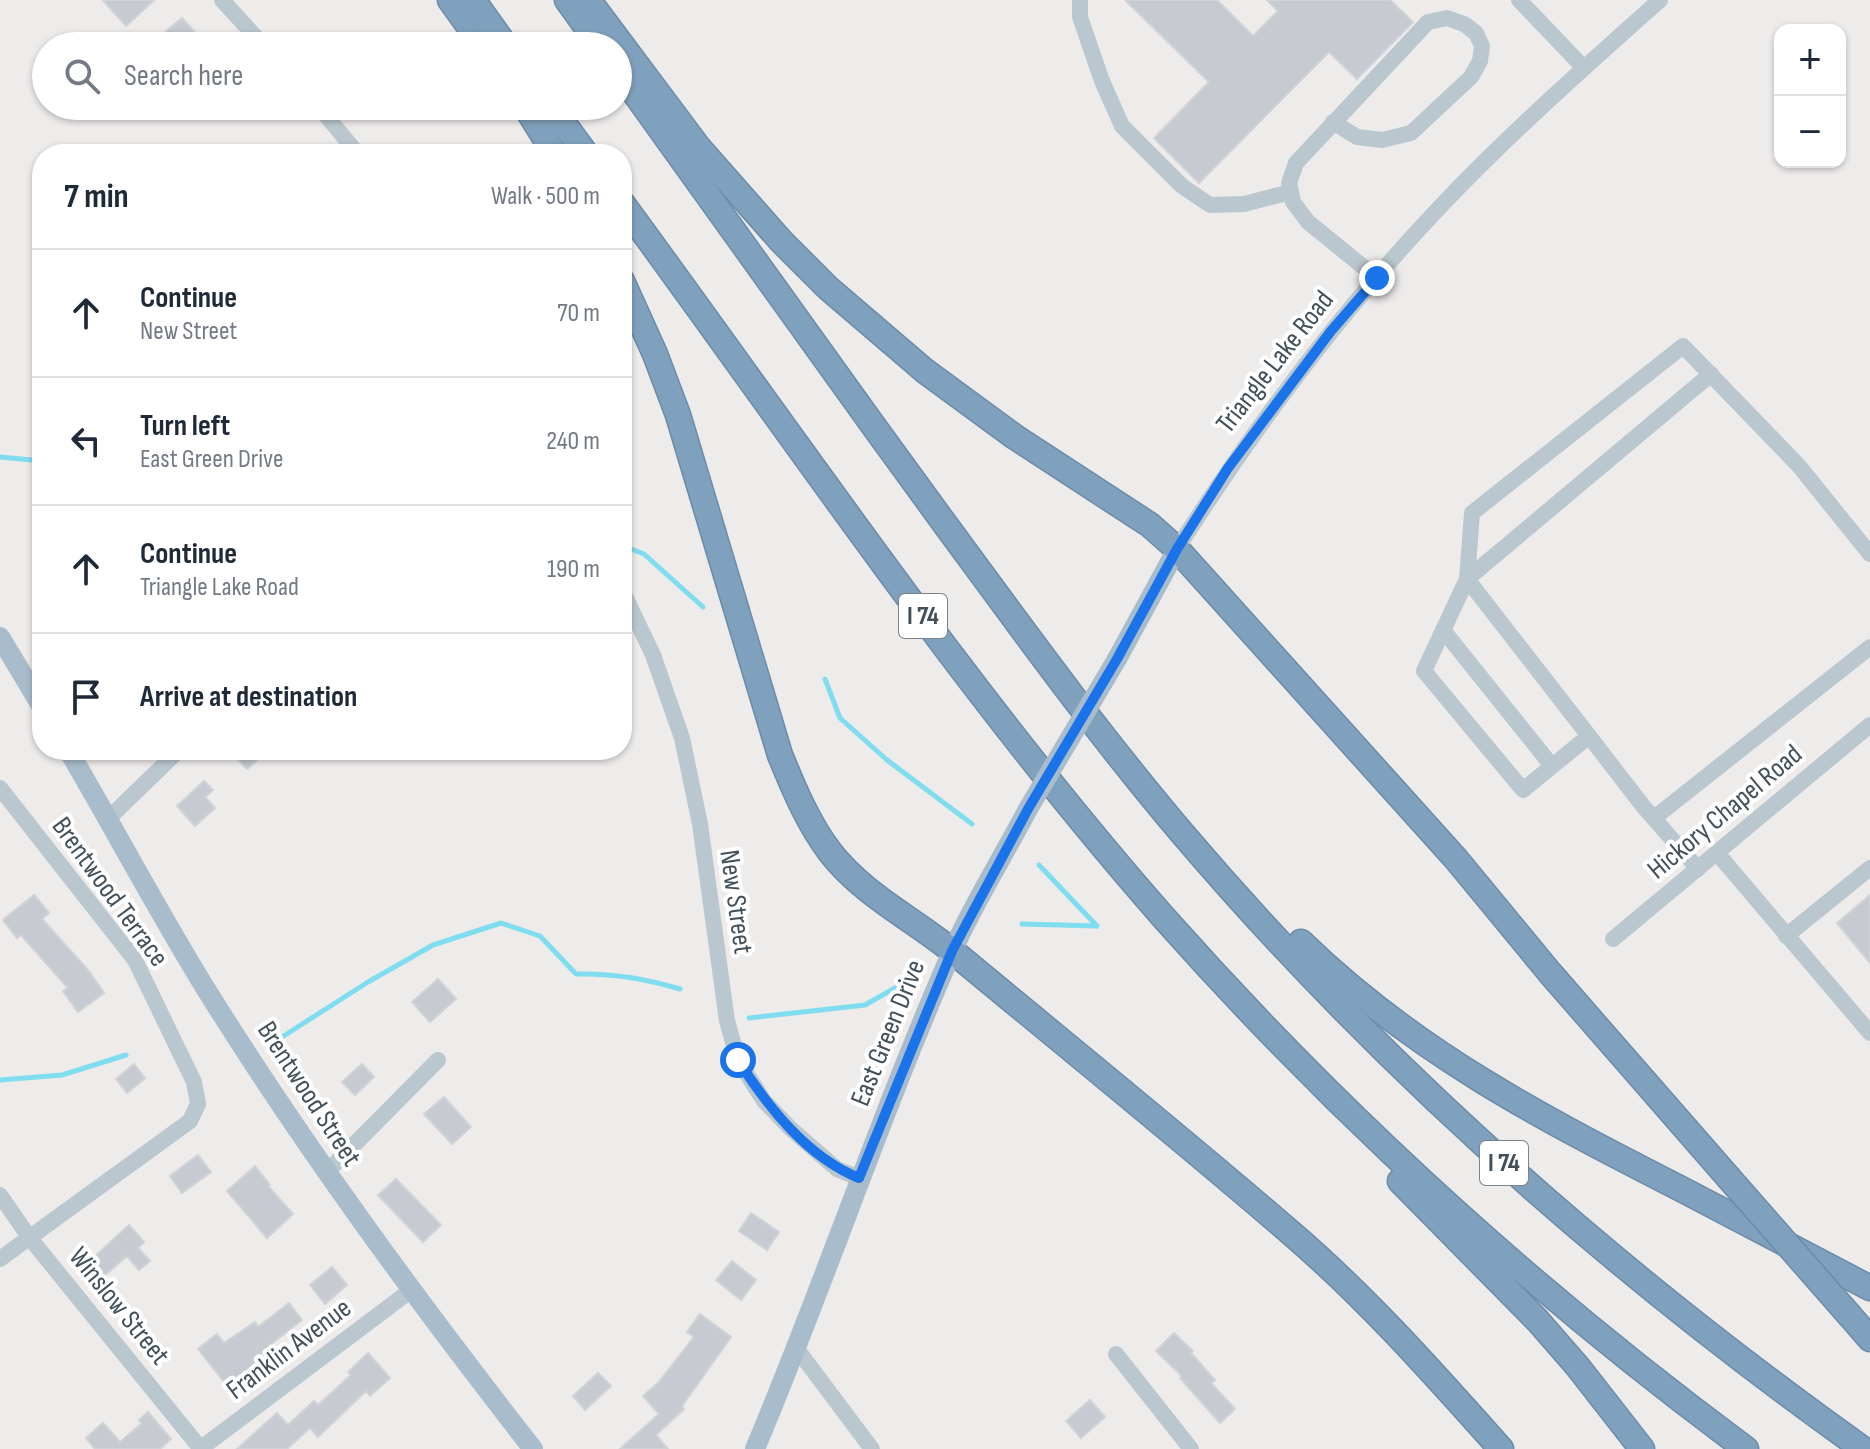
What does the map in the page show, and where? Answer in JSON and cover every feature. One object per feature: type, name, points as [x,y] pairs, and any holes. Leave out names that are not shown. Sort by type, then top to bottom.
[{"type":"highway","points":[[450,0],[473,32]]},
{"type":"highway","points":[[473,0],[496,32]]},
{"type":"highway","points":[[567,0],[590,32]]},
{"type":"highway","points":[[586,0],[612,32]]},
{"type":"highway","points":[[632,58],[699,148],[781,241],[828,288],[936,379],[1015,437],[1150,525],[1177,549],[1456,859],[1550,973],[1870,1339]]},
{"type":"highway","name":"I 74","points":[[632,89],[1015,620],[1104,739],[1184,835],[1353,1018],[1505,1165],[1667,1303],[1789,1397],[1863,1449]]},
{"type":"highway","points":[[534,120],[549,144]]},
{"type":"highway","points":[[561,120],[579,144]]},
{"type":"highway","name":"I 74","points":[[632,217],[909,598],[1007,727],[1111,856],[1248,1010],[1418,1177],[1512,1261],[1616,1348],[1746,1449]]},
{"type":"highway","points":[[632,303],[678,415],[760,695],[798,798],[814,830],[855,879],[952,951],[1293,1234],[1390,1324],[1501,1449]]},
{"type":"highway","points":[[1184,835],[1236,875],[1293,935],[1355,992],[1443,1058],[1554,1123],[1870,1288]]},
{"type":"highway","points":[[1248,1010],[1274,1055],[1538,1321],[1642,1449]]},
{"type":"main road","name":"Triangle Lake Road","points":[[1117,659],[1177,549]]},
{"type":"main road","points":[[0,637],[32,690]]},
{"type":"main road","name":"East Green Drive","points":[[755,1449],[797,1349],[859,1178],[952,951],[1028,809],[1117,659]]},
{"type":"main road","name":"Brentwood Street","points":[[74,760],[203,985],[326,1173],[410,1291],[533,1449]]},
{"type":"street","points":[[222,0],[251,32]]},
{"type":"street","points":[[1080,0],[1080,17],[1102,81],[1122,126],[1182,186],[1210,205],[1244,204],[1291,192]]},
{"type":"street","points":[[1519,0],[1584,68]]},
{"type":"street","name":"Triangle Lake Road","points":[[1177,549],[1228,468],[1331,331],[1377,278],[1439,208],[1584,68],[1660,0]]},
{"type":"street","points":[[1333,122],[1357,137],[1382,140],[1411,133],[1471,77],[1480,61],[1482,46],[1476,33],[1464,24],[1447,18],[1428,22],[1333,122],[1296,163],[1289,183],[1293,202],[1308,222],[1377,278]]},
{"type":"street","points":[[330,120],[350,144]]},
{"type":"street","points":[[1589,736],[1523,790],[1424,671],[1467,579],[1472,513],[1683,346],[1799,466],[1870,554]]},
{"type":"street","points":[[1467,579],[1711,374]]},
{"type":"street","points":[[1467,579],[1654,818],[1698,869]]},
{"type":"street","name":"New Street","points":[[632,611],[653,655],[682,738],[700,824],[727,1021],[738,1060],[764,1101],[791,1129],[837,1169],[859,1178]]},
{"type":"street","points":[[1443,630],[1552,766]]},
{"type":"street","points":[[1654,818],[1870,647]]},
{"type":"street","name":"Hickory Chapel Road","points":[[1613,939],[1870,725]]},
{"type":"street","points":[[109,818],[169,760]]},
{"type":"street","name":"Brentwood Terrace","points":[[0,788],[135,960],[194,1082],[198,1104],[190,1121],[29,1237]]},
{"type":"street","points":[[1717,853],[1870,1033]]},
{"type":"street","points":[[1786,936],[1870,868]]},
{"type":"street","points":[[326,1173],[438,1060]]},
{"type":"street","name":"Winslow Street","points":[[0,1195],[29,1237],[200,1449]]},
{"type":"street","points":[[0,1259],[29,1237]]},
{"type":"street","name":"Franklin Avenue","points":[[200,1449],[410,1291]]},
{"type":"street","points":[[797,1349],[872,1449]]},
{"type":"street","points":[[1116,1354],[1191,1449]]},
{"type":"building","points":[[103,0],[154,0],[126,26]]},
{"type":"building","points":[[1125,0],[1217,0],[1253,36],[1278,11],[1267,0],[1390,0],[1413,22],[1357,79],[1329,52],[1199,183],[1154,138],[1209,82]]},
{"type":"building","points":[[182,18],[194,31],[167,32]]},
{"type":"building","points":[[238,760],[257,760],[247,769]]},
{"type":"building","points":[[204,781],[213,790],[205,797],[215,808],[195,826],[177,806]]},
{"type":"building","points":[[34,895],[49,913],[42,919],[89,971],[104,993],[78,1012],[63,991],[68,988],[21,935],[17,938],[3,920]]},
{"type":"building","points":[[1870,895],[1870,963],[1837,923]]},
{"type":"building","points":[[438,979],[456,999],[430,1022],[412,1002]]},
{"type":"building","points":[[134,1064],[145,1078],[127,1093],[116,1079]]},
{"type":"building","points":[[362,1064],[374,1077],[355,1095],[342,1082]]},
{"type":"building","points":[[444,1097],[471,1127],[452,1144],[424,1114]]},
{"type":"building","points":[[198,1155],[211,1172],[182,1193],[170,1176]]},
{"type":"building","points":[[255,1166],[293,1214],[267,1238],[227,1191]]},
{"type":"building","points":[[396,1179],[441,1225],[423,1242],[378,1195]]},
{"type":"building","points":[[751,1213],[779,1232],[767,1250],[739,1231]]},
{"type":"building","points":[[129,1225],[144,1242],[138,1248],[150,1261],[139,1270],[127,1256],[94,1285],[80,1270]]},
{"type":"building","points":[[732,1261],[756,1280],[741,1300],[716,1280]]},
{"type":"building","points":[[332,1267],[347,1285],[325,1304],[310,1285]]},
{"type":"building","points":[[289,1303],[302,1320],[270,1345],[275,1352],[247,1370],[229,1388],[198,1349],[217,1334],[224,1343],[255,1322],[258,1327]]},
{"type":"building","points":[[700,1314],[731,1337],[682,1406],[684,1409],[656,1435],[668,1449],[620,1449],[659,1414],[643,1396],[658,1383],[694,1337],[687,1332]]},
{"type":"building","points":[[1174,1333],[1193,1351],[1191,1353],[1215,1380],[1211,1383],[1235,1409],[1220,1423],[1180,1378],[1182,1376],[1156,1351]]},
{"type":"building","points":[[368,1353],[390,1378],[370,1396],[366,1391],[318,1437],[310,1428],[287,1449],[237,1449],[277,1413],[288,1425],[314,1401],[318,1405],[351,1375],[348,1372]]},
{"type":"building","points":[[598,1373],[611,1386],[585,1410],[573,1396]]},
{"type":"building","points":[[1090,1400],[1105,1417],[1081,1438],[1066,1421]]},
{"type":"building","points":[[148,1412],[171,1439],[160,1449],[95,1449],[86,1438],[103,1423],[120,1442],[142,1423],[139,1420]]},
{"type":"waterway","points":[[0,457],[32,460]]},
{"type":"waterway","points":[[632,549],[644,554],[703,607]]},
{"type":"waterway","points":[[825,679],[840,718],[887,760],[972,824]]},
{"type":"waterway","points":[[1039,865],[1097,926]]},
{"type":"waterway","points":[[282,1037],[433,945],[501,923],[540,936],[576,974],[628,977],[680,989]]},
{"type":"waterway","points":[[1022,924],[1097,926]]},
{"type":"waterway","points":[[749,1018],[865,1005],[895,988]]},
{"type":"waterway","points":[[0,1080],[62,1075],[126,1055]]},
{"type":"route","points":[[738,1060],[764,1101],[791,1129],[837,1169],[859,1178],[952,951],[1028,809],[1117,659],[1177,549],[1228,468],[1331,331],[1377,278]]}]
